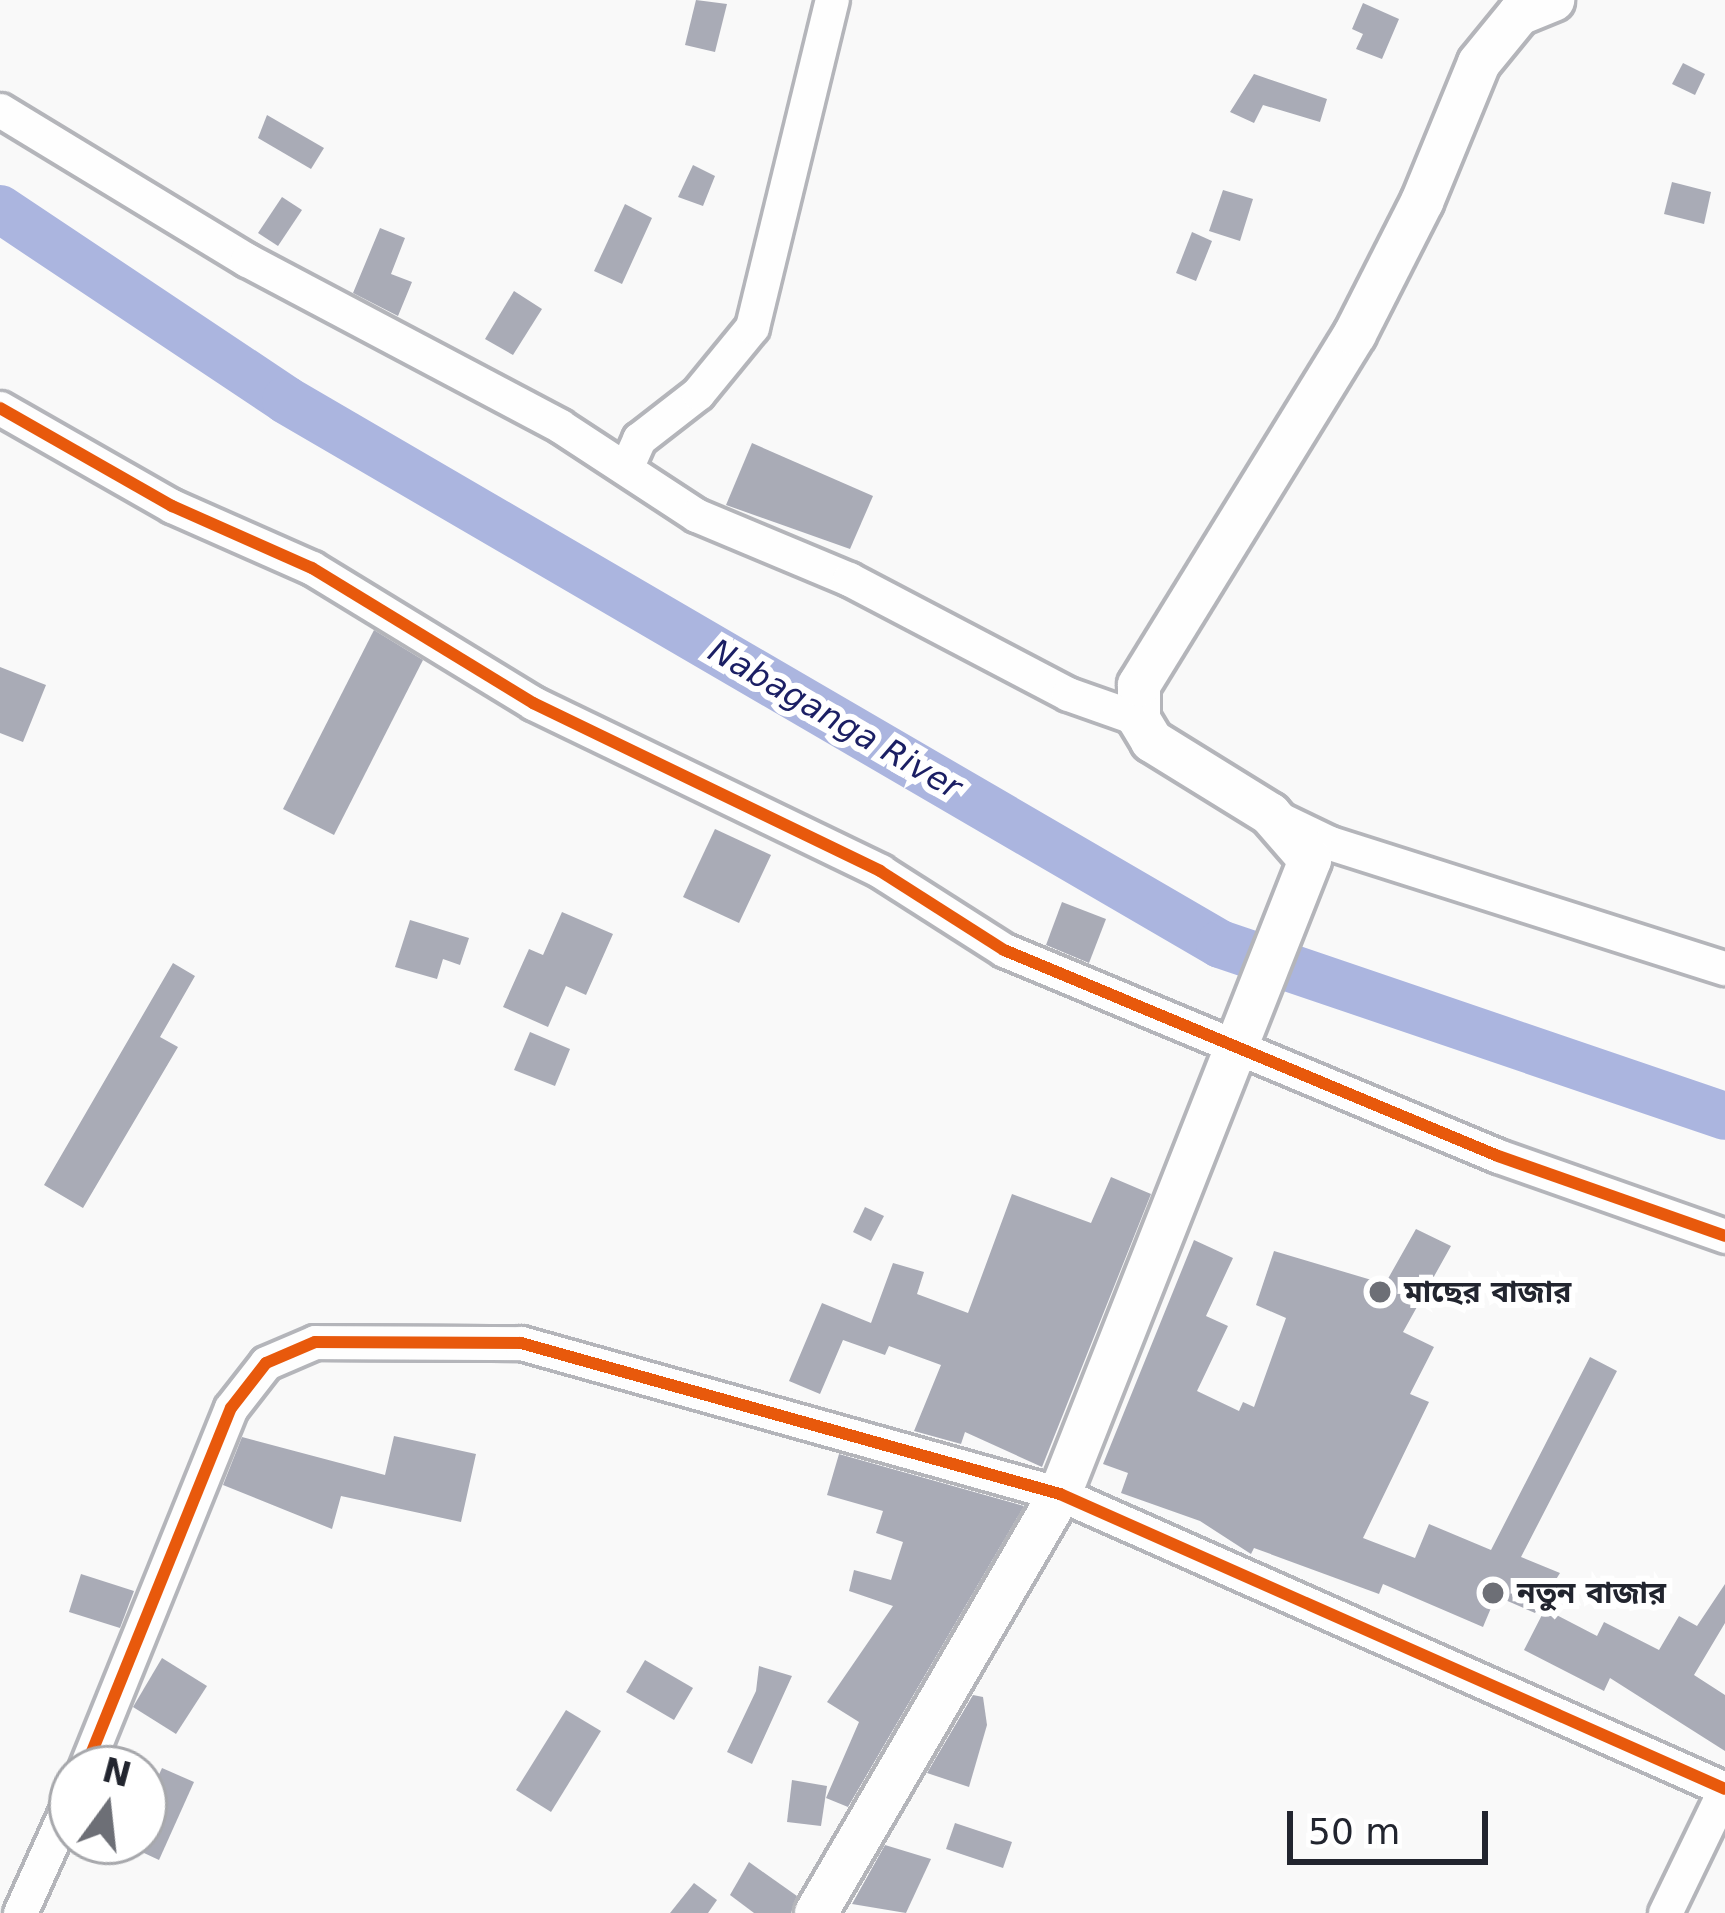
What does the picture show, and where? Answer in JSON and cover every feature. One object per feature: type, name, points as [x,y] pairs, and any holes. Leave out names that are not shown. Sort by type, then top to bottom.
[{"type":"main road","points":[[817,1913],[1060,1495],[1297,904],[1310,860],[1270,814],[1174,758],[1139,719],[1139,685],[1355,334],[1422,202],[1479,63],[1519,14],[1552,0]]},
{"type":"street","points":[[626,466],[639,439],[698,392],[752,327],[832,0]]},
{"type":"street","points":[[0,110],[247,260],[626,466],[697,515],[849,579],[1068,694],[1139,719]]},
{"type":"street","points":[[0,408],[172,506],[312,568],[533,703],[880,871],[1004,950],[1246,1029],[1498,1156],[1725,1236]]},
{"type":"street","points":[[1270,814],[1330,843],[1725,968]]},
{"type":"street","points":[[95,1745],[231,1408],[266,1363],[315,1342],[521,1342],[1060,1495],[1725,1789],[1665,1913]]},
{"type":"street","points":[[20,1913],[48,1851]]},
{"type":"building","points":[[696,0],[727,4],[715,52],[685,45]]},
{"type":"building","points":[[1363,3],[1399,19],[1382,59],[1356,49],[1363,34],[1352,29]]},
{"type":"building","points":[[1683,63],[1705,74],[1695,95],[1672,84]]},
{"type":"building","points":[[1254,74],[1327,99],[1320,122],[1263,105],[1254,123],[1230,112]]},
{"type":"building","points":[[267,115],[324,148],[311,169],[258,138]]},
{"type":"building","points":[[693,165],[715,176],[703,206],[678,197]]},
{"type":"building","points":[[1672,182],[1711,192],[1704,224],[1664,214]]},
{"type":"building","points":[[1223,190],[1253,199],[1240,241],[1209,231]]},
{"type":"building","points":[[282,197],[302,210],[278,246],[258,233]]},
{"type":"building","points":[[625,204],[652,218],[622,284],[594,271]]},
{"type":"building","points":[[380,228],[405,238],[391,274],[412,282],[398,316],[353,293]]},
{"type":"building","points":[[1192,232],[1212,241],[1196,281],[1176,273]]},
{"type":"building","points":[[514,291],[542,309],[513,355],[485,339]]},
{"type":"building","points":[[752,443],[873,496],[850,549],[726,505]]},
{"type":"building","points":[[374,630],[423,660],[334,835],[283,809]]},
{"type":"building","points":[[0,667],[46,685],[23,742],[0,733]]},
{"type":"building","points":[[715,829],[771,855],[739,923],[683,897]]},
{"type":"building","points":[[1062,902],[1106,919],[1089,963],[1046,945]]},
{"type":"building","points":[[562,912],[613,934],[586,995],[566,986],[548,1027],[503,1007],[529,949],[543,955]]},
{"type":"building","points":[[410,920],[469,938],[460,965],[443,959],[437,979],[395,967]]},
{"type":"building","points":[[173,963],[195,976],[160,1037],[178,1047],[83,1208],[44,1185]]},
{"type":"building","points":[[530,1032],[570,1049],[555,1086],[514,1070]]},
{"type":"building","points":[[1111,1177],[1151,1194],[1042,1467],[965,1432],[961,1444],[914,1431],[941,1365],[889,1346],[885,1355],[843,1340],[820,1394],[789,1381],[822,1303],[871,1323],[893,1263],[924,1272],[917,1294],[968,1313],[1012,1194],[1091,1223]]},
{"type":"building","points":[[865,1207],[884,1216],[871,1241],[853,1232]]},
{"type":"building","points":[[1416,1229],[1451,1246],[1403,1332],[1434,1347],[1410,1394],[1429,1402],[1363,1538],[1415,1558],[1429,1524],[1491,1550],[1590,1357],[1617,1371],[1521,1557],[1560,1573],[1535,1613],[1496,1596],[1483,1627],[1383,1584],[1379,1594],[1254,1548],[1251,1554],[1200,1521],[1121,1493],[1128,1473],[1103,1464],[1194,1240],[1233,1258],[1206,1316],[1228,1326],[1197,1391],[1239,1411],[1243,1402],[1254,1407],[1286,1318],[1256,1305],[1274,1251],[1385,1284]]},
{"type":"building","points":[[394,1436],[476,1454],[461,1522],[341,1496],[332,1529],[223,1485],[242,1437],[385,1475]]},
{"type":"building","points":[[839,1454],[1024,1506],[848,1807],[826,1798],[859,1722],[827,1702],[893,1606],[849,1591],[854,1570],[891,1580],[903,1542],[876,1533],[883,1511],[827,1495]]},
{"type":"building","points":[[81,1574],[134,1591],[120,1628],[69,1612]]},
{"type":"building","points":[[1725,1584],[1725,1623],[1694,1675],[1725,1695],[1725,1751],[1610,1678],[1604,1691],[1524,1650],[1545,1609],[1597,1636],[1604,1622],[1659,1650],[1679,1616],[1697,1626]]},
{"type":"building","points":[[162,1658],[207,1686],[176,1734],[133,1707]]},
{"type":"building","points":[[645,1660],[693,1688],[674,1720],[626,1692]]},
{"type":"building","points":[[759,1666],[792,1676],[752,1764],[727,1752],[756,1691]]},
{"type":"building","points":[[973,1695],[983,1697],[987,1725],[969,1787],[927,1773]]},
{"type":"building","points":[[566,1710],[601,1731],[551,1812],[516,1790]]},
{"type":"building","points":[[168,1771],[194,1782],[168,1840]]},
{"type":"building","points":[[792,1780],[827,1786],[821,1826],[787,1822]]},
{"type":"building","points":[[955,1823],[1012,1842],[1003,1868],[946,1849]]},
{"type":"building","points":[[885,1845],[931,1859],[906,1913],[852,1904]]},
{"type":"building","points":[[749,1862],[797,1896],[791,1913],[754,1913],[730,1895]]},
{"type":"building","points":[[694,1883],[717,1900],[708,1913],[670,1913]]},
{"type":"waterway","name":"Nabaganga River","points":[[0,209],[286,400],[1220,944],[1725,1116]]},
{"type":"cycle path","points":[[0,408],[172,506],[312,568],[533,703],[880,871],[1004,950],[1498,1156],[1725,1236]]},
{"type":"cycle path","points":[[95,1745],[231,1408],[266,1363],[315,1342],[521,1343],[1060,1494],[1725,1789]]},
{"type":"place","name":"মাছের বাজার","points":[[1380,1292]]},
{"type":"place","name":"নতুন বাজার","points":[[1493,1593]]}]
